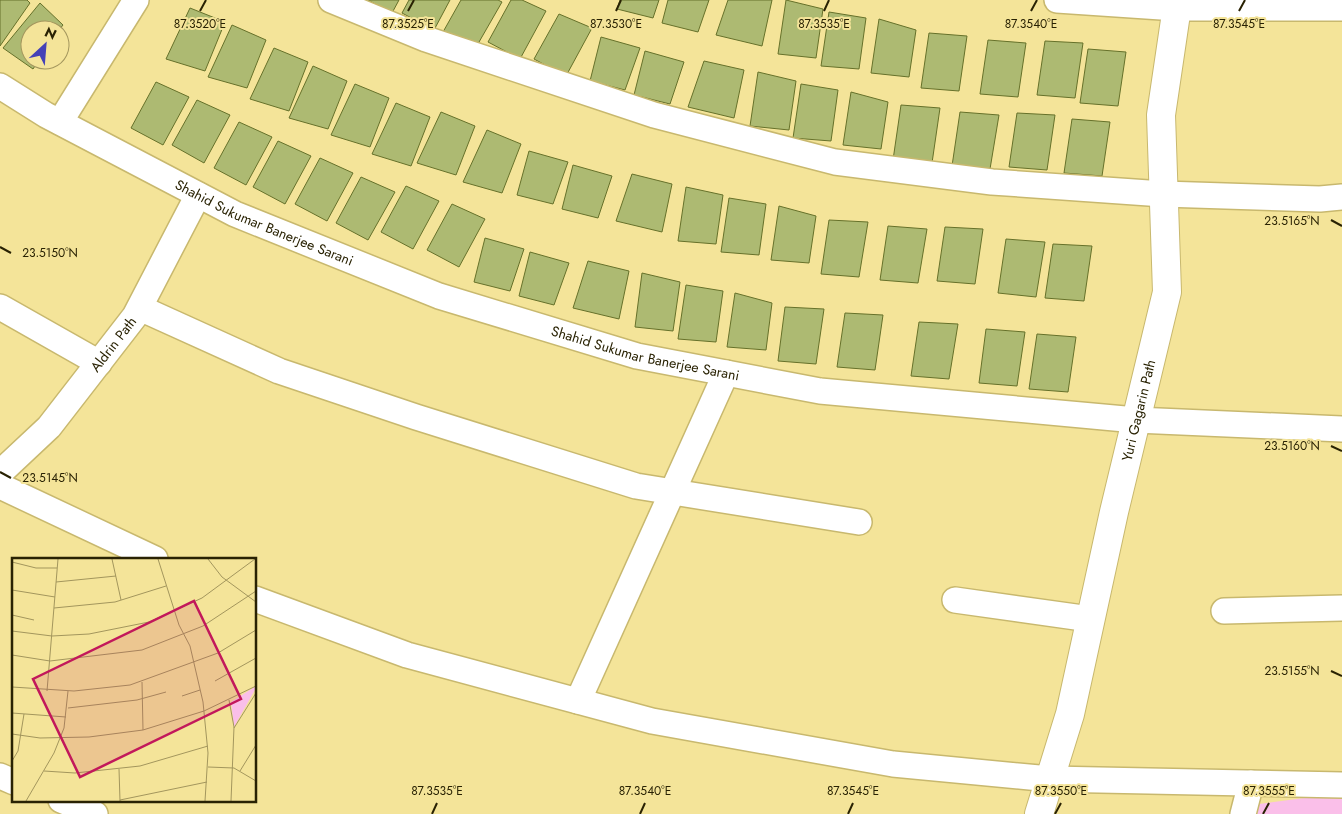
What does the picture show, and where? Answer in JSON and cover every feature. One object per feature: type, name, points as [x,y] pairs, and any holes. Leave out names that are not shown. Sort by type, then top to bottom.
[{"type":"street","points":[[60,122],[136,0]]},
{"type":"street","points":[[331,0],[426,39],[654,115],[834,162],[992,182],[1163,194],[1342,198]]},
{"type":"street","points":[[1057,0],[1342,8]]},
{"type":"street","name":"Yuri Gagarin Path","points":[[1040,814],[1070,714],[1090,619],[1167,292],[1161,115],[1177,4]]},
{"type":"street","name":"Shahid Sukumar Banerjee Sarani","points":[[0,86],[60,122],[235,214],[439,296],[638,356],[820,391],[1136,420],[1342,430]]},
{"type":"street","name":"Aldrin Path","points":[[0,473],[49,427],[136,316],[198,195]]},
{"type":"street","points":[[0,307],[99,363]]},
{"type":"street","points":[[140,308],[279,371],[416,417],[636,486],[859,522]]},
{"type":"street","points":[[578,701],[726,373]]},
{"type":"street","points":[[0,486],[153,558]]},
{"type":"street","points":[[256,599],[407,655],[652,721],[893,764],[1050,779],[1342,785]]},
{"type":"street","points":[[955,600],[1090,619]]},
{"type":"street","points":[[1224,611],[1342,608]]},
{"type":"street","points":[[0,776],[12,781]]},
{"type":"street","points":[[1243,814],[1251,784]]},
{"type":"street","points":[[66,802],[95,814]]},
{"type":"shaded area","points":[[1342,793],[1342,814],[1256,814],[1259,804]]},
{"type":"building","points":[[0,0],[27,0],[30,3],[0,46]]},
{"type":"building","points":[[368,0],[399,0],[392,13]]},
{"type":"building","points":[[409,0],[450,0],[434,30],[402,13]]},
{"type":"building","points":[[461,0],[498,0],[502,2],[475,49],[443,32]]},
{"type":"building","points":[[511,0],[522,0],[546,11],[520,59],[488,42]]},
{"type":"building","points":[[620,0],[659,0],[653,18],[617,9]]},
{"type":"building","points":[[668,0],[709,0],[698,32],[662,23]]},
{"type":"building","points":[[728,0],[772,0],[762,46],[716,35]]},
{"type":"building","points":[[786,0],[823,9],[816,58],[778,54]]},
{"type":"building","points":[[40,3],[58,20],[26,20]]},
{"type":"building","points":[[190,8],[225,22],[205,71],[166,59]]},
{"type":"building","points":[[829,12],[866,18],[859,69],[821,66]]},
{"type":"building","points":[[559,14],[592,28],[566,76],[534,59]]},
{"type":"building","points":[[879,19],[916,30],[909,77],[871,73]]},
{"type":"building","points":[[232,25],[266,40],[247,88],[208,77]]},
{"type":"building","points":[[20,27],[20,60],[3,48]]},
{"type":"building","points":[[929,33],[967,36],[959,91],[921,88]]},
{"type":"building","points":[[601,37],[640,48],[625,90],[590,81]]},
{"type":"building","points":[[988,40],[1026,43],[1018,97],[980,94]]},
{"type":"building","points":[[1045,41],[1083,43],[1075,98],[1037,95]]},
{"type":"building","points":[[274,48],[308,62],[289,111],[250,99]]},
{"type":"building","points":[[1088,49],[1126,52],[1118,106],[1080,103]]},
{"type":"building","points":[[645,51],[684,62],[670,104],[634,95]]},
{"type":"building","points":[[704,61],[744,70],[734,118],[688,107]]},
{"type":"building","points":[[313,66],[347,81],[328,129],[289,118]]},
{"type":"building","points":[[758,72],[796,81],[789,130],[750,126]]},
{"type":"building","points":[[156,82],[189,97],[163,145],[131,128]]},
{"type":"building","points":[[355,84],[389,98],[370,147],[331,135]]},
{"type":"building","points":[[801,84],[838,90],[831,141],[793,138]]},
{"type":"building","points":[[851,92],[888,102],[881,149],[843,145]]},
{"type":"building","points":[[197,100],[230,115],[204,163],[172,145]]},
{"type":"building","points":[[396,103],[430,117],[411,166],[372,154]]},
{"type":"building","points":[[901,105],[940,108],[932,163],[893,160]]},
{"type":"building","points":[[441,112],[475,126],[456,175],[417,163]]},
{"type":"building","points":[[960,112],[999,115],[990,169],[952,166]]},
{"type":"building","points":[[1017,113],[1055,115],[1047,170],[1009,167]]},
{"type":"building","points":[[1072,119],[1110,122],[1102,176],[1064,173]]},
{"type":"building","points":[[239,122],[272,137],[246,185],[214,168]]},
{"type":"building","points":[[487,130],[521,144],[502,193],[463,182]]},
{"type":"building","points":[[278,141],[311,156],[285,204],[253,187]]},
{"type":"building","points":[[529,151],[568,162],[553,204],[517,195]]},
{"type":"building","points":[[320,158],[353,173],[327,221],[295,204]]},
{"type":"building","points":[[573,165],[612,176],[598,218],[562,209]]},
{"type":"building","points":[[632,174],[672,184],[662,232],[616,221]]},
{"type":"building","points":[[361,177],[395,192],[368,240],[336,223]]},
{"type":"building","points":[[406,186],[439,201],[413,249],[381,232]]},
{"type":"building","points":[[686,187],[723,195],[716,244],[678,241]]},
{"type":"building","points":[[729,198],[766,204],[759,255],[721,252]]},
{"type":"building","points":[[452,204],[485,219],[459,267],[427,250]]},
{"type":"building","points":[[779,206],[816,216],[809,263],[771,260]]},
{"type":"building","points":[[829,220],[868,222],[859,277],[821,274]]},
{"type":"building","points":[[888,226],[927,229],[918,283],[880,280]]},
{"type":"building","points":[[945,227],[983,229],[975,284],[937,281]]},
{"type":"building","points":[[485,238],[524,249],[510,291],[474,282]]},
{"type":"building","points":[[1006,239],[1045,242],[1036,297],[998,293]]},
{"type":"building","points":[[1053,244],[1092,246],[1084,301],[1045,298]]},
{"type":"building","points":[[530,252],[569,263],[554,305],[519,296]]},
{"type":"building","points":[[588,261],[629,271],[619,319],[573,308]]},
{"type":"building","points":[[642,273],[680,282],[673,331],[635,327]]},
{"type":"building","points":[[686,285],[723,291],[716,342],[678,339]]},
{"type":"building","points":[[735,293],[772,303],[766,350],[727,347]]},
{"type":"building","points":[[785,307],[824,309],[816,364],[778,361]]},
{"type":"building","points":[[845,313],[883,315],[875,370],[837,367]]},
{"type":"building","points":[[919,322],[958,324],[949,379],[911,376]]},
{"type":"building","points":[[986,329],[1025,332],[1017,386],[979,383]]},
{"type":"building","points":[[1037,334],[1076,337],[1068,392],[1029,389]]}]
